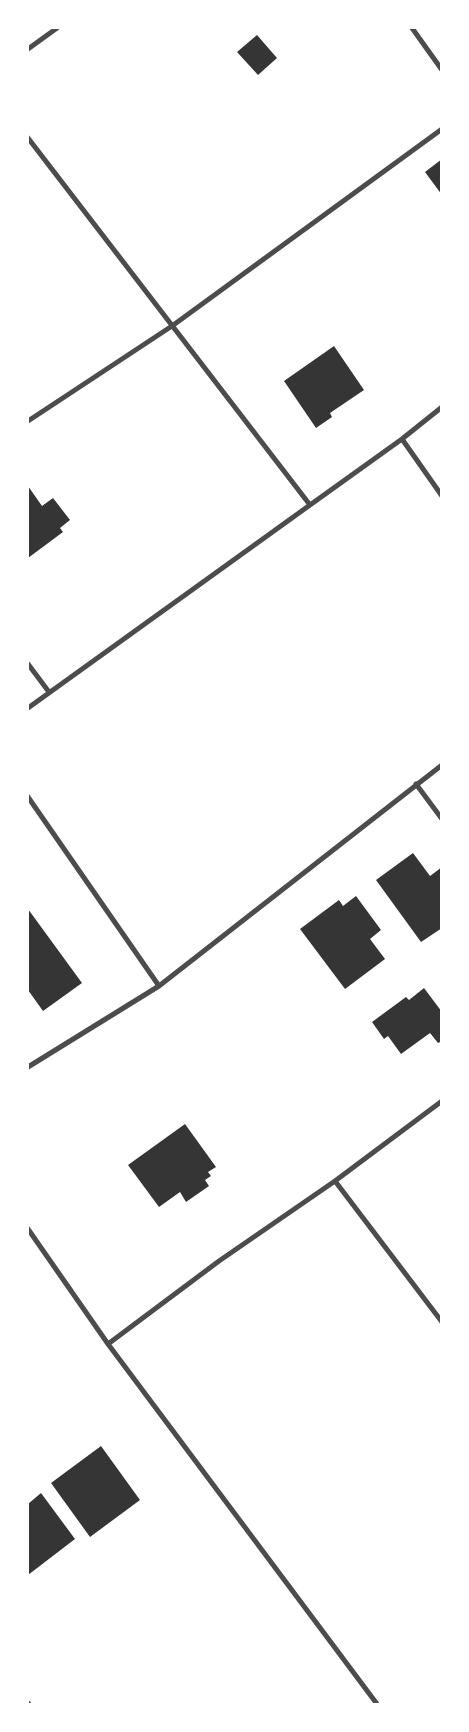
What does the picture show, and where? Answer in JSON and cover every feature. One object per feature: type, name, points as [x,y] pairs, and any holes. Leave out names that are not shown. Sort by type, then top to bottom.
[{"type":"street","points":[[28,49],[57,28]]},
{"type":"street","points":[[412,28],[442,70]]},
{"type":"street","points":[[28,421],[172,326],[442,129]]},
{"type":"street","points":[[28,138],[310,505]]},
{"type":"street","points":[[28,708],[402,439],[442,408]]},
{"type":"street","points":[[402,439],[442,496]]},
{"type":"street","points":[[28,664],[49,692]]},
{"type":"street","points":[[28,1067],[159,986],[442,764]]},
{"type":"street","points":[[416,784],[442,819]]},
{"type":"street","points":[[28,797],[159,986]]},
{"type":"street","points":[[108,1344],[219,1261],[335,1181],[442,1101]]},
{"type":"street","points":[[335,1181],[442,1322]]},
{"type":"street","points":[[28,1229],[108,1344],[377,1704]]},
{"type":"building","points":[[257,35],[277,58],[258,75],[237,52]]},
{"type":"building","points":[[442,159],[442,195],[425,172]]},
{"type":"building","points":[[334,346],[364,390],[330,413],[332,417],[316,428],[284,381]]},
{"type":"building","points":[[28,486],[42,506],[53,498],[70,520],[60,528],[63,532],[28,558]]},
{"type":"building","points":[[413,853],[430,876],[442,867],[442,928],[421,942],[376,880]]},
{"type":"building","points":[[356,896],[381,930],[370,939],[385,959],[345,989],[300,929],[339,900],[343,906]]},
{"type":"building","points":[[28,909],[82,983],[43,1011],[28,990]]},
{"type":"building","points":[[424,988],[442,1012],[442,1041],[438,1043],[430,1033],[401,1054],[388,1036],[384,1039],[372,1022],[406,997],[409,1000]]},
{"type":"building","points":[[185,1124],[216,1167],[208,1172],[211,1176],[205,1180],[209,1186],[186,1202],[180,1192],[159,1207],[128,1165]]},
{"type":"building","points":[[101,1446],[140,1500],[90,1537],[51,1483]]},
{"type":"building","points":[[41,1493],[75,1539],[28,1575],[28,1504]]}]
